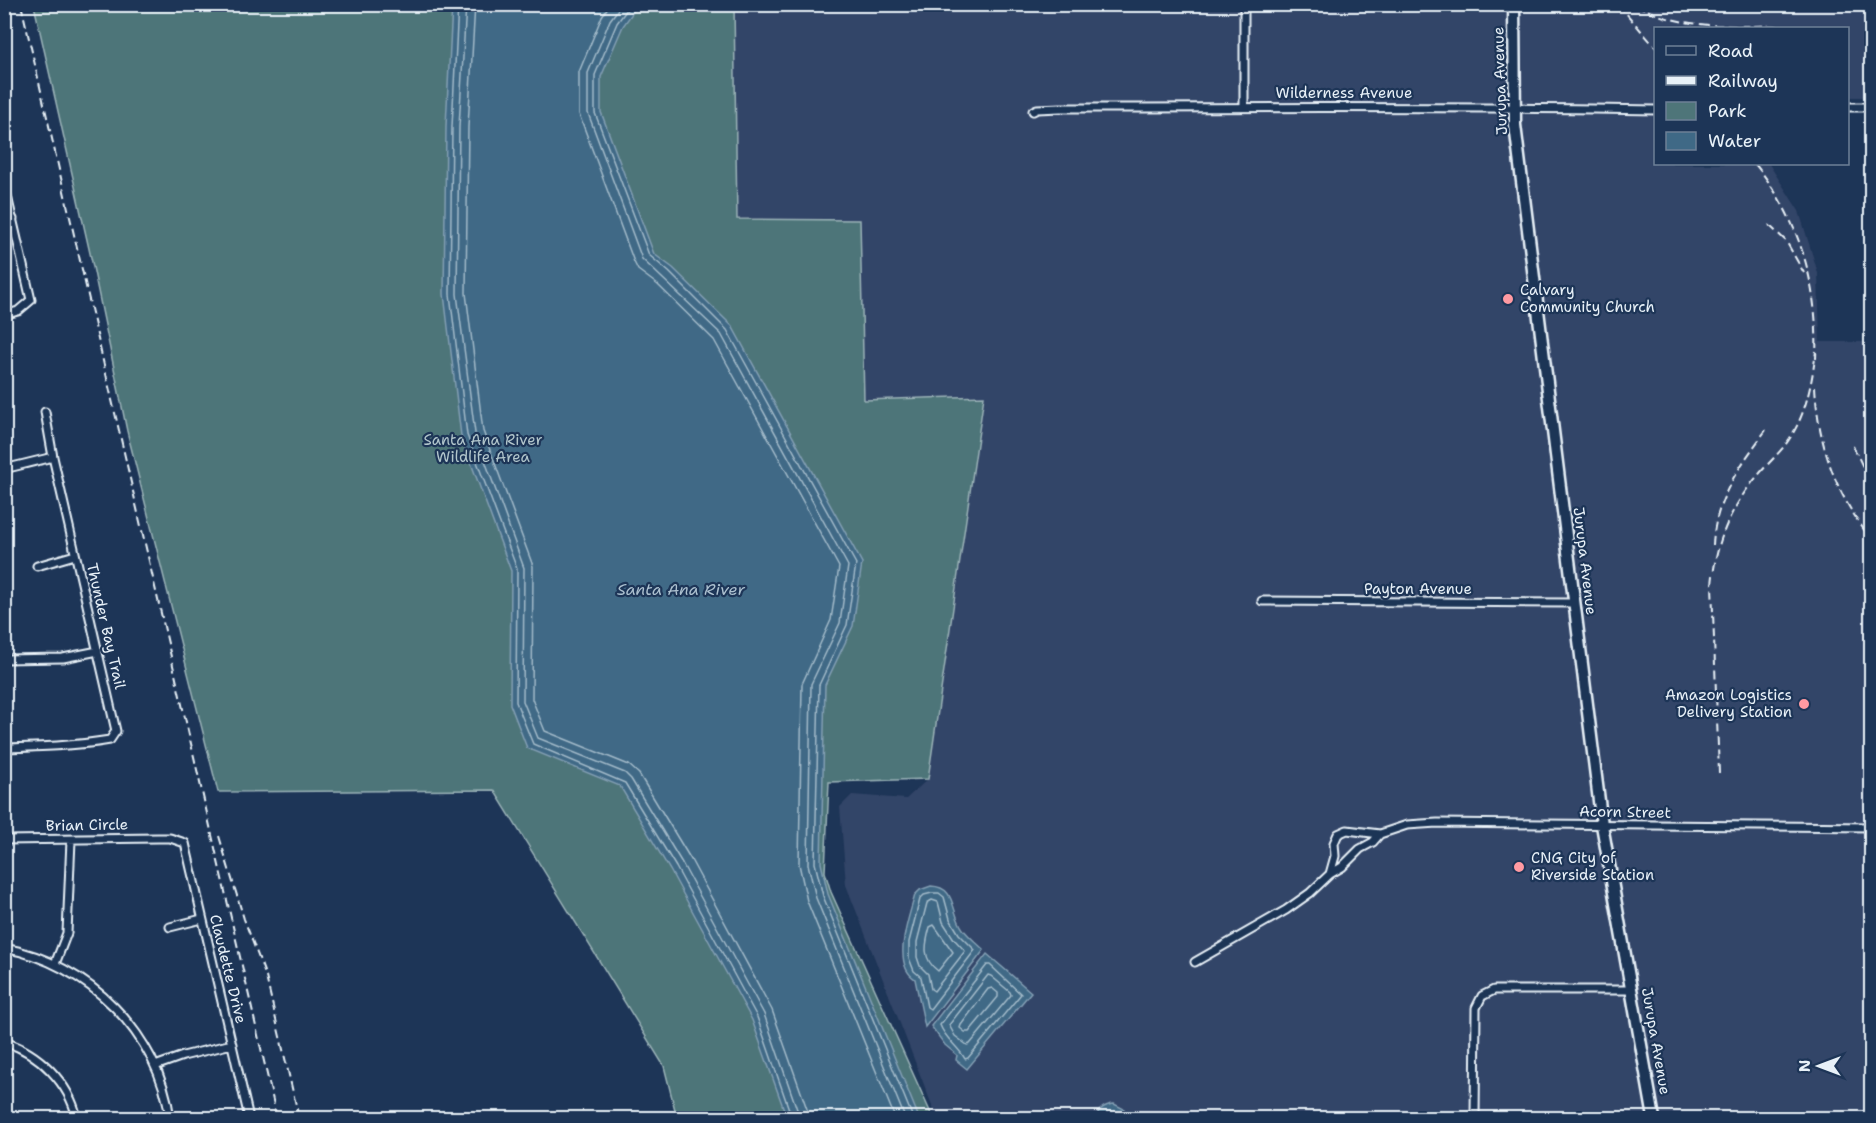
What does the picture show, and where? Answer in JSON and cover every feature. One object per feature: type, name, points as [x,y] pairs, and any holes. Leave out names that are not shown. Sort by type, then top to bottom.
[{"type":"main road","name":"Jurupa Avenue","points":[[1514,4],[1514,107],[1602,825],[1654,1119]]},
{"type":"street","points":[[1244,4],[1244,107]]},
{"type":"street","name":"Wilderness Avenue","points":[[1033,111],[1060,108],[1244,107],[1514,107],[1654,110]]},
{"type":"street","points":[[1849,107],[1872,107]]},
{"type":"street","points":[[4,183],[31,300],[18,311],[4,315]]},
{"type":"street","points":[[4,221],[13,219]]},
{"type":"street","name":"Thunder Bay Trail","points":[[4,748],[63,747],[110,740],[116,731],[45,412]]},
{"type":"street","points":[[4,470],[53,456]]},
{"type":"street","points":[[37,566],[75,555]]},
{"type":"street","name":"Payton Avenue","points":[[1262,601],[1575,603]]},
{"type":"street","points":[[4,659],[63,658],[98,651]]},
{"type":"street","name":"Acorn Street","points":[[1330,874],[1335,856],[1334,843],[1338,834],[1347,830],[1380,834],[1395,828],[1421,824],[1872,827]]},
{"type":"street","name":"Acorn Street","points":[[1195,962],[1286,910],[1342,867],[1360,849],[1374,842],[1380,834]]},
{"type":"street","name":"Brian Circle","points":[[4,840],[170,838]]},
{"type":"street","name":"Claudette Drive","points":[[170,838],[185,843],[249,1119]]},
{"type":"street","points":[[55,964],[67,933],[70,911],[71,840]]},
{"type":"street","points":[[170,927],[202,919]]},
{"type":"street","points":[[4,948],[55,964],[107,1000],[133,1029],[155,1066],[170,1119]]},
{"type":"street","points":[[1475,1119],[1476,1008],[1482,996],[1494,990],[1632,990]]},
{"type":"street","points":[[4,1041],[25,1051],[53,1072],[71,1100],[77,1119]]},
{"type":"street","points":[[155,1066],[183,1056],[232,1044]]},
{"type":"shaded area","points":[[734,5],[1871,5],[1871,97],[1849,97],[1849,27],[1654,27],[1654,165],[1770,165],[1799,211],[1818,273],[1820,342],[1871,342],[1871,1118],[937,1118],[846,885],[840,807],[852,795],[906,799],[928,779],[984,397],[864,400],[860,220],[737,219]]},
{"type":"green space","name":"Santa Ana River Wildlife Area","points":[[34,5],[734,5],[737,219],[860,220],[864,400],[984,396],[928,779],[829,782],[825,872],[831,892],[933,1118],[677,1118],[664,1066],[494,790],[218,792],[127,431],[92,262]]},
{"type":"water","name":"Santa Ana River","points":[[452,5],[638,5],[623,26],[601,77],[601,112],[654,254],[673,268],[732,326],[862,563],[853,626],[825,685],[821,863],[828,894],[919,1118],[787,1118],[752,1020],[670,870],[620,786],[527,748],[510,704],[511,571],[461,436],[444,294],[446,126]]},
{"type":"water","points":[[931,886],[939,887],[949,895],[963,929],[984,950],[925,1027],[915,979],[908,972],[904,963],[903,952],[906,927],[915,895],[920,890]]},
{"type":"water","points":[[987,954],[1031,992],[967,1069],[956,1060],[957,1055],[945,1045],[931,1026]]},
{"type":"water","points":[[1114,1104],[1124,1109],[1128,1118],[1096,1118],[1102,1108]]},
{"type":"railway","points":[[21,4],[277,1118]]},
{"type":"railway","points":[[1618,4],[1654,46]]},
{"type":"railway","points":[[1636,4],[1653,13],[1688,23],[1725,26],[1781,26]]},
{"type":"railway","points":[[1756,165],[1784,208],[1804,255],[1814,306],[1816,359]]},
{"type":"railway","points":[[1769,225],[1786,241],[1804,273]]},
{"type":"railway","points":[[1719,773],[1712,585],[1717,553],[1727,524],[1741,498],[1790,438],[1801,418],[1813,374],[1816,351]]},
{"type":"railway","points":[[1815,386],[1820,428],[1838,486],[1859,523],[1872,540]]},
{"type":"railway","points":[[1713,545],[1718,512],[1730,483],[1766,430]]},
{"type":"railway","points":[[1853,446],[1872,486]]},
{"type":"railway","points":[[219,836],[244,919],[266,977],[299,1118]]},
{"type":"place","name":"Calvary Community Church","points":[[1508,299]]},
{"type":"place","name":"Amazon Logistics Delivery Station","points":[[1804,704]]},
{"type":"place","name":"CNG City of Riverside Station","points":[[1519,867]]}]
